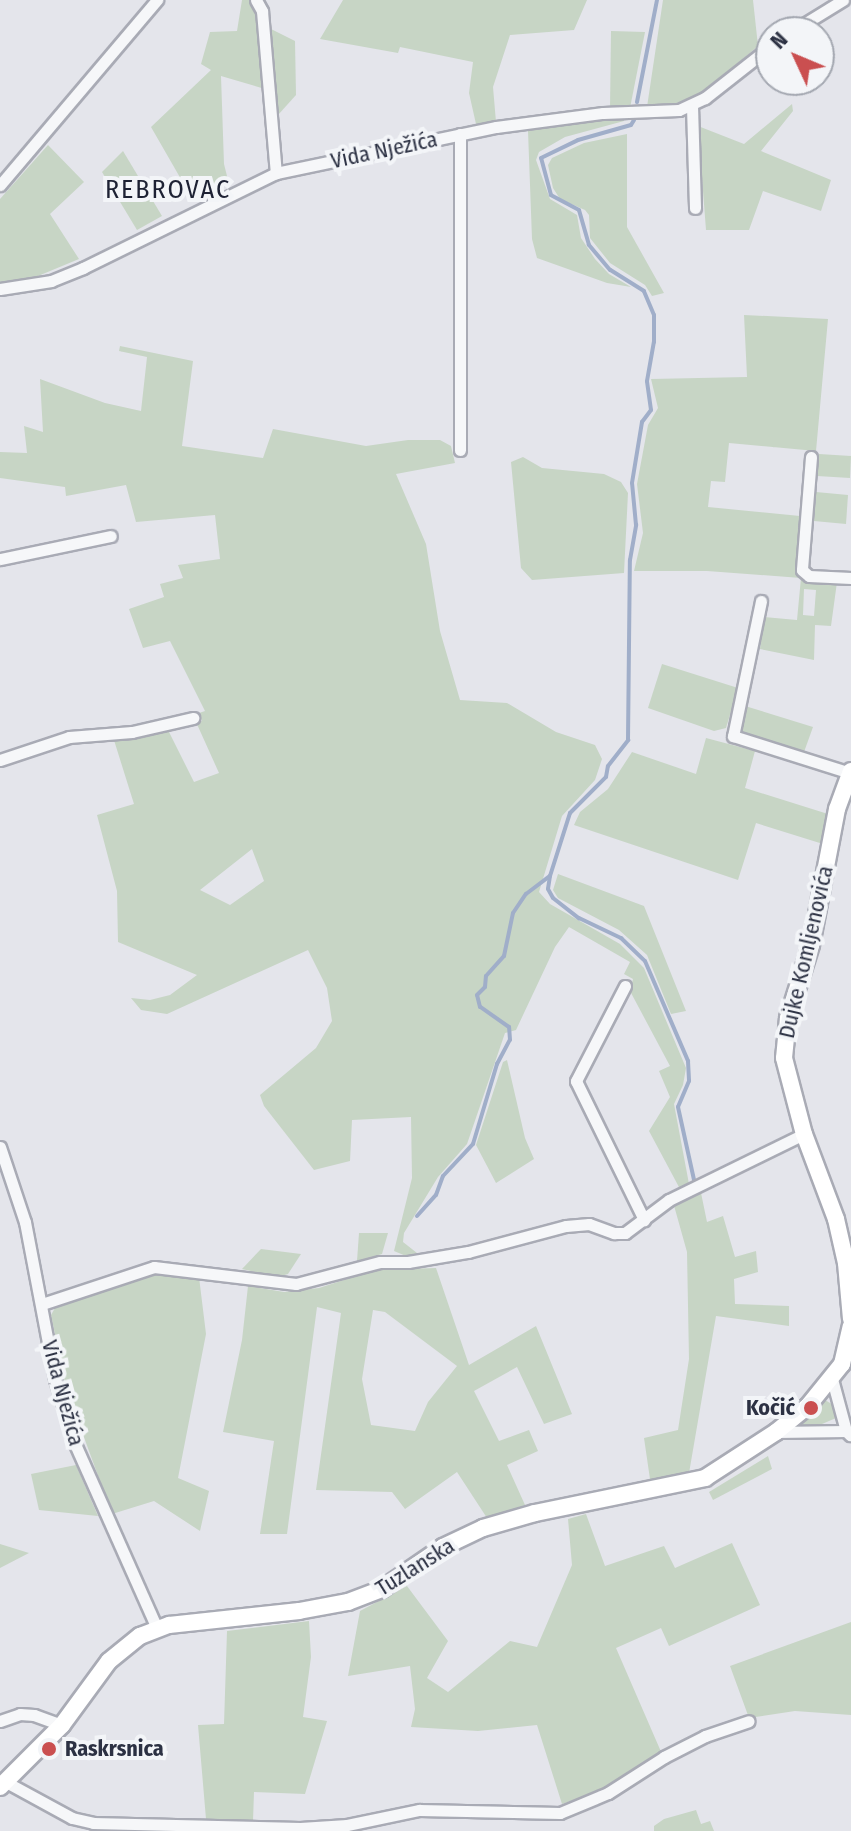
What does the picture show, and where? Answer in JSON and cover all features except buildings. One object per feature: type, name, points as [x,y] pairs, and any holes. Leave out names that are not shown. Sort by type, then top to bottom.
[{"type":"street","points":[[0,185],[157,0]]},
{"type":"street","points":[[256,0],[262,11],[276,173]]},
{"type":"street","points":[[817,16],[843,0]]},
{"type":"street","name":"Vida Nježića","points":[[0,289],[51,281],[83,268],[276,173],[460,134],[603,113],[668,111],[692,106],[755,58]]},
{"type":"street","points":[[692,106],[695,208]]},
{"type":"street","points":[[460,134],[460,450]]},
{"type":"street","points":[[811,457],[802,570],[809,576],[851,578]]},
{"type":"street","points":[[0,559],[111,536]]},
{"type":"street","points":[[761,601],[733,736],[851,772]]},
{"type":"street","points":[[0,760],[69,737],[132,732],[193,718]]},
{"type":"street","name":"Dujke Komljenovića","points":[[851,772],[837,809],[824,893],[786,1031],[786,1070],[804,1134],[836,1219],[846,1263],[851,1319]]},
{"type":"street","points":[[625,986],[576,1081],[644,1220]]},
{"type":"street","points":[[42,1304],[140,1269],[167,1266],[296,1284],[380,1262],[408,1262],[468,1252],[566,1226],[589,1224],[625,1233],[669,1200],[804,1134]]},
{"type":"street","name":"Vida Nježića","points":[[0,1147],[25,1222],[55,1379],[75,1444],[157,1628]]},
{"type":"street","points":[[849,1360],[851,1326]]},
{"type":"street","name":"Tuzlanska","points":[[3,1784],[62,1725],[109,1661],[130,1643],[157,1628],[348,1602],[382,1589],[443,1547],[483,1528],[535,1513],[688,1484],[719,1470],[776,1432],[849,1360]]},
{"type":"street","points":[[776,1432],[848,1433],[832,1379]]},
{"type":"street","points":[[0,1721],[20,1714],[34,1715],[62,1725]]},
{"type":"street","points":[[3,1784],[73,1825],[300,1828],[347,1825],[419,1810],[560,1813],[608,1793],[664,1757],[705,1736],[749,1721]]},
{"type":"green space","points":[[242,0],[249,0],[255,12],[265,89],[221,76],[224,164],[229,184],[193,200],[151,127],[211,70],[201,64],[210,32],[237,31]]},
{"type":"green space","points":[[343,0],[587,0],[574,30],[510,35],[493,87],[496,122],[476,124],[469,93],[473,62],[400,47],[398,53],[320,39]]},
{"type":"green space","points":[[663,0],[753,0],[755,49],[705,92],[669,106],[647,107]]},
{"type":"green space","points":[[269,28],[295,41],[296,95],[278,115]]},
{"type":"green space","points":[[611,31],[645,32],[630,108],[610,109]]},
{"type":"green space","points":[[792,104],[793,111],[761,151],[831,180],[821,211],[763,191],[749,230],[706,230],[698,126],[744,144]]},
{"type":"green space","points":[[624,116],[624,121],[565,137],[539,152],[536,160],[550,199],[577,215],[581,238],[595,259],[609,274],[631,287],[607,283],[537,258],[532,239],[528,131]]},
{"type":"green space","points":[[627,134],[627,227],[664,293],[652,296],[645,285],[610,263],[590,238],[589,215],[585,210],[560,199],[553,188],[548,165],[552,158],[584,143]]},
{"type":"green space","points":[[48,145],[84,182],[50,214],[79,259],[38,276],[0,282],[0,199]]},
{"type":"green space","points":[[123,151],[162,216],[137,230],[102,172]]},
{"type":"green space","points":[[744,315],[828,319],[816,451],[729,443],[725,482],[711,481],[708,507],[800,516],[797,571],[802,578],[837,582],[831,626],[815,625],[814,660],[760,649],[764,617],[797,620],[801,578],[707,571],[634,571],[643,533],[637,484],[648,425],[658,408],[651,379],[747,377]],"holes":[[[804,589],[816,590],[814,616],[803,615]]]},
{"type":"green space","points":[[120,346],[193,361],[182,446],[263,458],[273,429],[366,446],[408,440],[440,440],[451,446],[455,463],[396,474],[426,544],[440,631],[460,700],[507,703],[556,732],[595,745],[602,759],[595,780],[562,816],[539,892],[550,904],[620,944],[644,968],[686,1068],[683,1085],[674,1104],[689,1184],[680,1189],[649,1131],[670,1097],[659,1071],[670,1066],[630,991],[633,979],[624,974],[630,962],[569,927],[555,947],[516,1030],[505,1033],[467,1144],[438,1177],[404,1233],[403,1242],[417,1253],[406,1256],[394,1251],[412,1178],[411,1117],[352,1120],[350,1161],[314,1170],[264,1106],[260,1095],[316,1048],[332,1021],[327,988],[308,950],[167,1014],[141,1010],[131,998],[150,1000],[170,995],[197,975],[118,942],[117,891],[97,815],[134,804],[113,737],[137,737],[168,730],[194,782],[219,773],[196,722],[202,721],[199,713],[205,711],[170,641],[143,648],[129,609],[164,597],[160,584],[183,578],[178,565],[220,559],[215,515],[136,522],[126,485],[66,496],[65,487],[0,478],[0,452],[27,453],[24,426],[43,432],[40,379],[105,403],[141,411],[147,357],[119,351]],"holes":[[[252,849],[264,881],[230,905],[200,890]]]},
{"type":"green space","points":[[819,454],[851,456],[850,478],[817,476]]},
{"type":"green space","points":[[523,457],[542,468],[604,474],[621,482],[628,493],[624,573],[532,580],[521,568],[511,462]]},
{"type":"green space","points":[[816,492],[848,495],[846,524],[814,521]]},
{"type":"green space","points":[[662,664],[738,688],[726,728],[714,731],[648,708]]},
{"type":"green space","points":[[745,706],[813,727],[804,752],[742,735],[738,729]]},
{"type":"green space","points":[[706,738],[755,751],[745,788],[828,814],[823,844],[756,823],[738,880],[574,825],[580,812],[608,789],[632,752],[696,774]]},
{"type":"green space","points":[[558,874],[644,906],[686,1011],[671,1014],[647,955],[619,930],[558,898],[553,890]]},
{"type":"green space","points":[[507,1060],[525,1138],[534,1159],[496,1183],[476,1145],[503,1062]]},
{"type":"green space","points":[[700,1188],[707,1222],[723,1216],[735,1257],[756,1251],[758,1272],[734,1279],[735,1304],[789,1306],[789,1326],[716,1316],[688,1479],[651,1486],[644,1438],[678,1430],[689,1359],[687,1252],[673,1202]]},
{"type":"green space","points":[[359,1233],[388,1233],[382,1254],[357,1261]]},
{"type":"green space","points":[[261,1249],[301,1254],[288,1274],[277,1277],[242,1269]]},
{"type":"green space","points":[[436,1268],[469,1365],[536,1326],[572,1414],[544,1424],[517,1367],[474,1391],[499,1441],[529,1430],[538,1451],[507,1465],[525,1505],[487,1518],[457,1472],[405,1509],[392,1492],[316,1490],[341,1313],[317,1307],[287,1534],[260,1534],[274,1441],[223,1432],[242,1340],[248,1286],[284,1292],[319,1288],[375,1270]],"holes":[[[373,1310],[385,1312],[457,1366],[428,1402],[415,1431],[371,1425],[362,1379]]]},
{"type":"green space","points":[[147,1274],[199,1277],[206,1334],[178,1478],[209,1491],[200,1531],[154,1501],[112,1514],[66,1388],[51,1315],[55,1308]]},
{"type":"green space","points":[[825,1400],[835,1406],[836,1418],[822,1424],[797,1426]]},
{"type":"green space","points":[[768,1456],[772,1469],[713,1500],[709,1492]]},
{"type":"green space","points":[[76,1465],[98,1516],[39,1510],[31,1474]]},
{"type":"green space","points":[[586,1514],[605,1566],[664,1546],[675,1568],[732,1543],[760,1605],[669,1646],[661,1628],[616,1648],[662,1754],[602,1790],[562,1804],[537,1725],[478,1731],[411,1727],[415,1709],[410,1666],[348,1676],[360,1611],[407,1586],[448,1641],[427,1678],[448,1692],[510,1641],[537,1647],[572,1565],[568,1519]]},
{"type":"green space","points":[[0,1544],[29,1553],[0,1568]]},
{"type":"green space","points":[[309,1621],[311,1657],[303,1717],[327,1721],[305,1794],[254,1792],[253,1821],[206,1819],[198,1725],[224,1724],[227,1631]]},
{"type":"green space","points":[[851,1622],[851,1715],[795,1711],[749,1718],[730,1666]]},
{"type":"green space","points":[[696,1810],[701,1824],[710,1821],[714,1831],[654,1831],[654,1826],[664,1819]]},
{"type":"waterway","points":[[637,102],[657,0]]},
{"type":"waterway","points":[[417,1216],[436,1195],[443,1176],[473,1144],[497,1064],[510,1040],[509,1027],[480,1007],[477,995],[485,987],[486,976],[504,956],[513,913],[526,894],[550,876],[570,813],[606,777],[608,766],[628,740],[630,560],[636,525],[632,483],[642,422],[651,410],[647,381],[654,342],[654,315],[644,291],[610,270],[589,245],[579,210],[551,195],[541,158],[578,140],[631,125],[634,120]]},
{"type":"waterway","points":[[550,876],[548,889],[553,898],[579,918],[621,938],[645,961],[688,1061],[689,1081],[678,1107],[694,1180]]},
{"type":"place","name":"Kočić","points":[[811,1408]]},
{"type":"place","name":"Raskrsnica","points":[[49,1749]]},
{"type":"district","name":"REBROVAC","points":[[168,190]]}]
